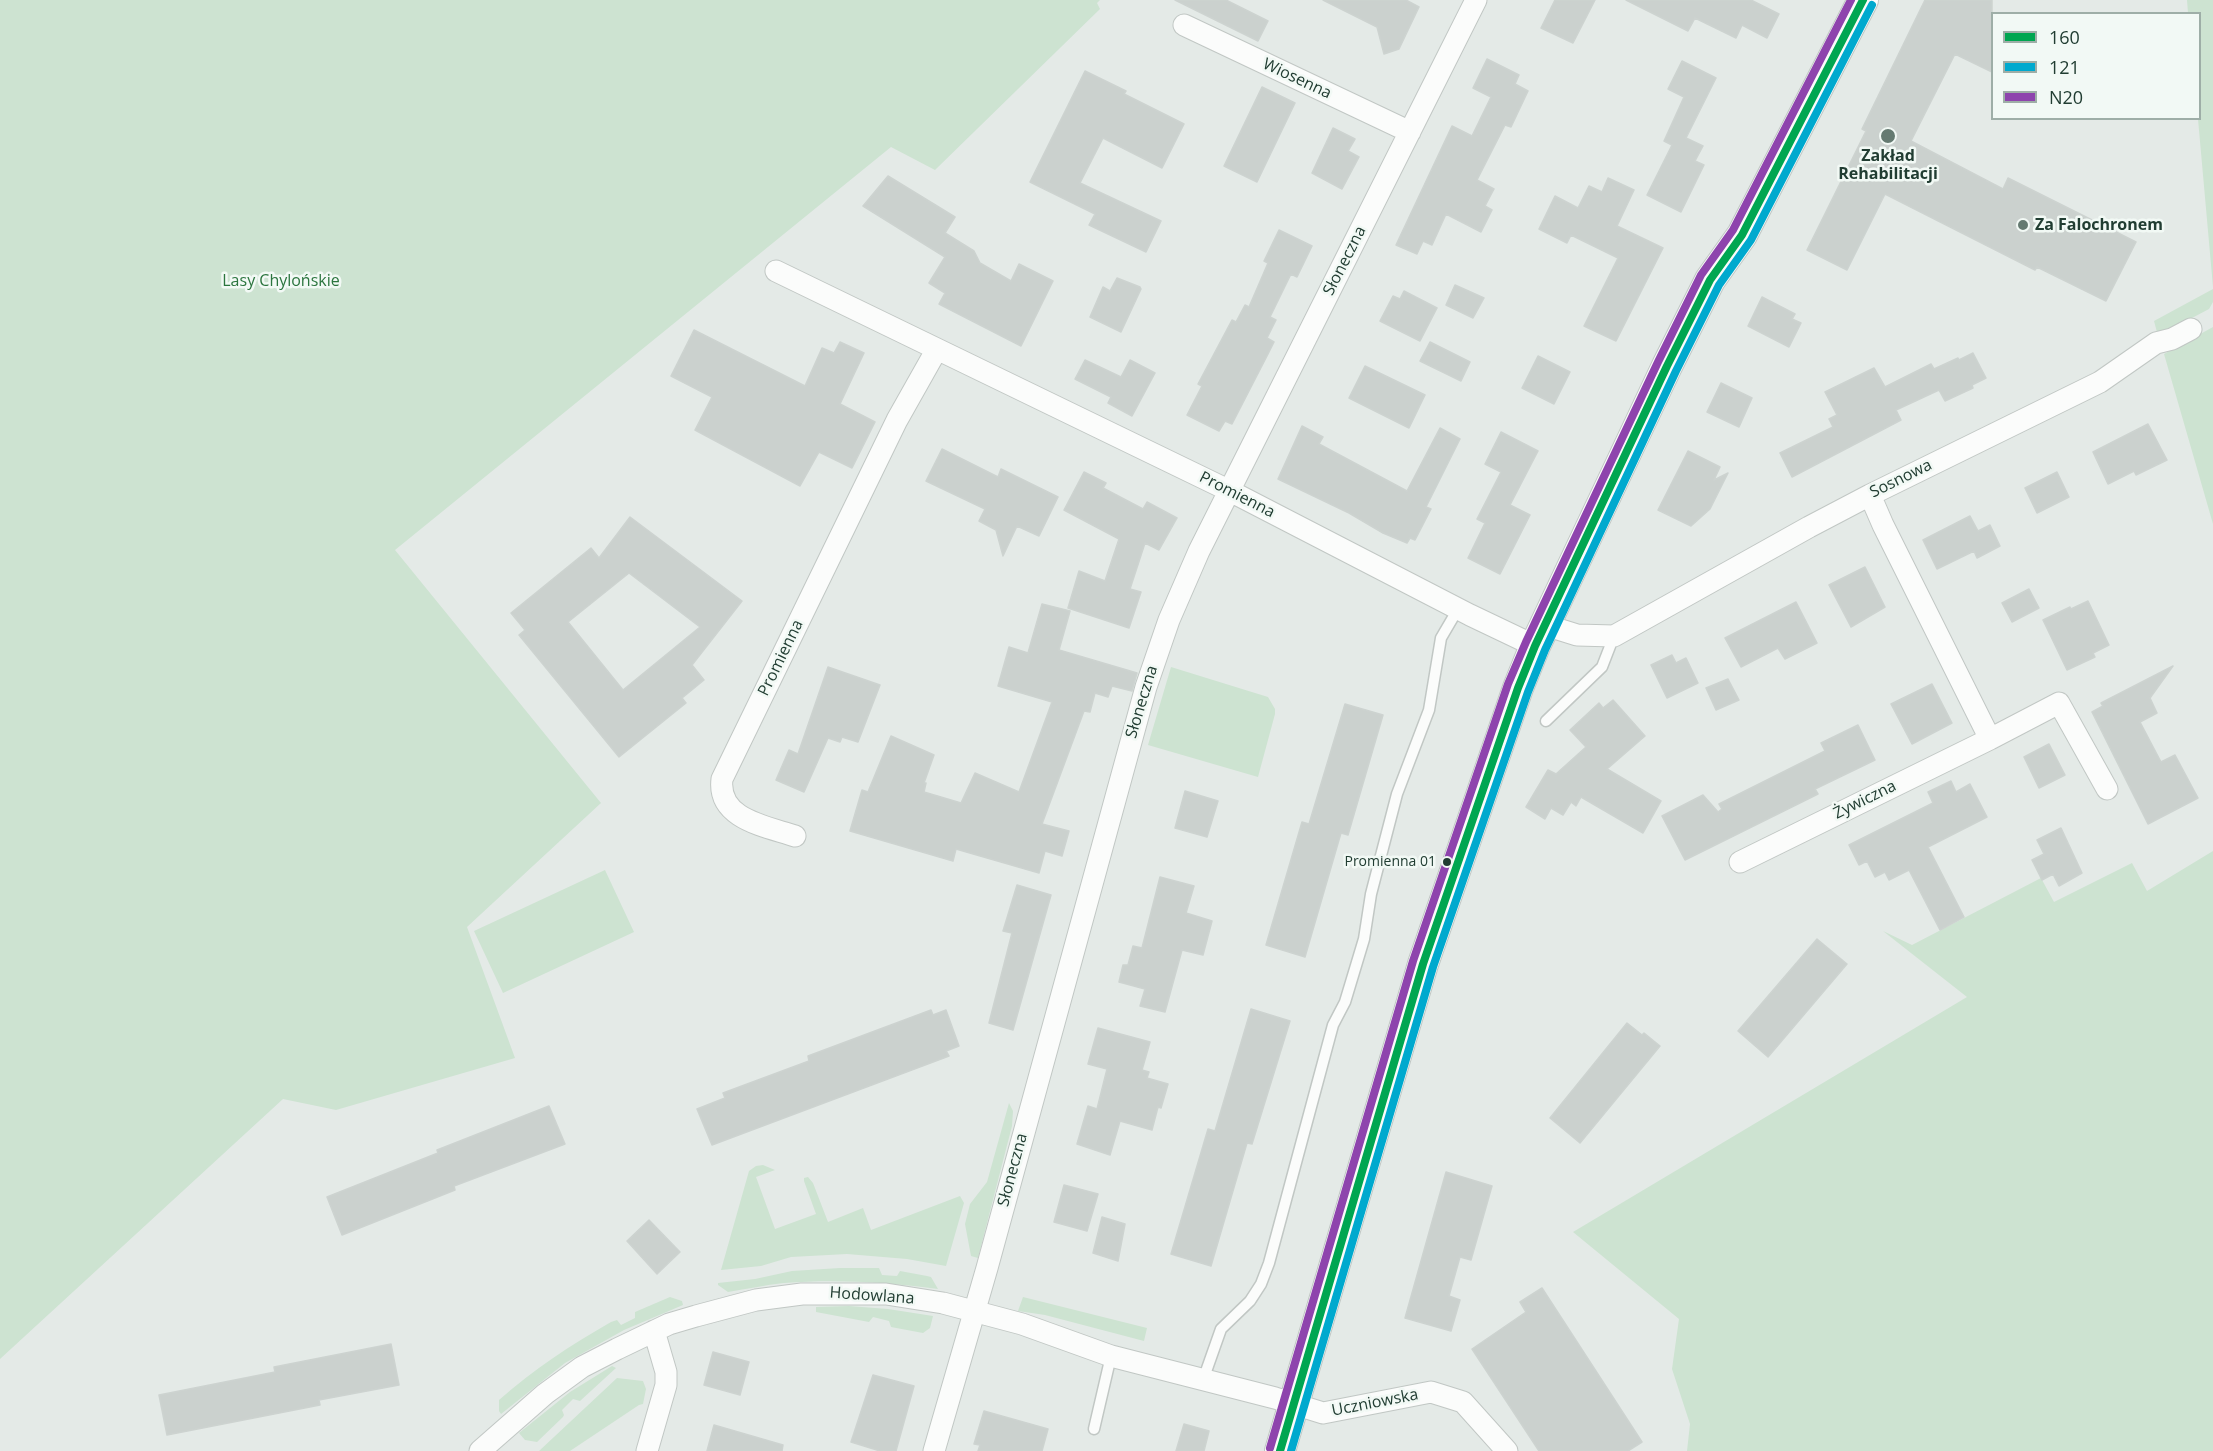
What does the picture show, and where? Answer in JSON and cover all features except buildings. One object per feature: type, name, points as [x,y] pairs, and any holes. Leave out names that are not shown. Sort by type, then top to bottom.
[{"type":"main road","points":[[1280,1451],[1423,964],[1514,699],[1540,636],[1667,366],[1710,280],[1742,235],[1863,0]]},
{"type":"street","name":"Słoneczna","points":[[934,1451],[1146,687],[1169,620],[1199,551],[1476,0]]},
{"type":"street","name":"Wiosenna","points":[[1184,25],[1410,132]]},
{"type":"street","name":"Promienna","points":[[776,271],[1230,490],[1458,609],[1540,636]]},
{"type":"street","name":"Sosnowa","points":[[1614,636],[1870,495],[2100,382],[2156,343],[2172,339],[2191,329]]},
{"type":"street","name":"Promienna","points":[[795,836],[747,820],[733,810],[725,803],[720,791],[722,778],[897,420],[937,349]]},
{"type":"street","points":[[1870,495],[1990,739]]},
{"type":"street","points":[[1540,636],[1614,636]]},
{"type":"street","name":"Żywiczna","points":[[1740,862],[1990,739],[2059,702],[2107,789]]},
{"type":"street","name":"Hodowlana","points":[[480,1451],[545,1394],[582,1367],[654,1331],[716,1310],[756,1300],[802,1294],[886,1294],[943,1303],[1022,1324],[1111,1356],[1294,1404]]},
{"type":"street","points":[[647,1451],[666,1385],[666,1372],[654,1331]]},
{"type":"street","name":"Uczniowska","points":[[1294,1404],[1323,1413],[1431,1392],[1463,1402],[1507,1451]]},
{"type":"lane","points":[[1203,1380],[1221,1329],[1250,1301],[1261,1284],[1269,1263],[1333,1025],[1345,1002],[1364,939],[1371,894],[1398,794],[1429,710],[1441,638],[1458,609]]},
{"type":"lane","points":[[1546,721],[1602,667],[1614,636]]},
{"type":"lane","points":[[1094,1429],[1111,1356]]},
{"type":"green space","name":"Lasy Chylońskie","points":[[0,0],[1100,0],[1097,3],[1100,9],[935,170],[891,147],[395,550],[601,803],[467,927],[515,1058],[336,1110],[283,1099],[0,1359]]},
{"type":"green space","points":[[2187,0],[2213,0],[2213,287],[2198,120],[2201,120],[2201,12],[2188,12]]},
{"type":"green space","points":[[2213,289],[2213,302],[2209,309],[2158,336],[2154,321]]},
{"type":"green space","points":[[2213,327],[2213,524],[2164,354]]},
{"type":"green space","points":[[1171,667],[1268,697],[1275,709],[1275,714],[1258,777],[1148,745]]},
{"type":"green space","points":[[2213,851],[2213,1451],[1687,1451],[1690,1424],[1672,1369],[1679,1319],[1573,1232],[1967,997],[1883,931],[1912,945],[2041,878],[2054,902],[2132,863],[2147,891]]},
{"type":"green space","points":[[605,870],[634,932],[503,993],[474,931]]},
{"type":"green space","points":[[1009,1103],[1013,1111],[1012,1126],[978,1258],[971,1256],[965,1224],[970,1204],[987,1182]]},
{"type":"green space","points":[[763,1165],[775,1170],[756,1177],[775,1229],[816,1214],[804,1181],[804,1178],[808,1177],[813,1183],[828,1222],[863,1208],[871,1230],[960,1196],[964,1203],[946,1266],[907,1259],[847,1254],[791,1257],[761,1266],[721,1270],[749,1171],[756,1166]]},
{"type":"green space","points":[[879,1268],[882,1275],[897,1276],[900,1271],[927,1276],[931,1277],[938,1289],[880,1283],[823,1281],[784,1283],[728,1292],[718,1285],[718,1283],[755,1279],[792,1271]]},
{"type":"green space","points":[[670,1297],[682,1301],[683,1305],[624,1330],[565,1363],[501,1414],[499,1400],[553,1358],[611,1322],[617,1320],[621,1325],[635,1318],[635,1312]]},
{"type":"green space","points":[[1023,1297],[1147,1328],[1144,1341],[1045,1315],[1018,1311]]},
{"type":"green space","points":[[849,1306],[933,1316],[930,1328],[923,1333],[891,1327],[889,1321],[873,1317],[869,1322],[816,1312],[816,1307]]},
{"type":"green space","points":[[612,1366],[616,1368],[580,1401],[573,1399],[562,1410],[563,1417],[537,1442],[525,1440],[519,1433],[570,1392]]},
{"type":"green space","points":[[617,1378],[643,1381],[646,1389],[643,1404],[570,1451],[539,1451]]},
{"type":"transit line","name":"N20","points":[[1270,1448],[1413,961],[1508,684],[1701,275],[1733,230],[1851,0]]},
{"type":"transit line","name":"160","points":[[1280,1451],[1423,964],[1518,688],[1535,646],[1710,280],[1742,235],[1863,0]]},
{"type":"transit line","name":"121","points":[[1291,1451],[1433,967],[1528,692],[1545,650],[1676,371],[1719,285],[1751,240],[1872,5]]},
{"type":"place","name":"Zakład Rehabilitacji","points":[[1888,136]]},
{"type":"place","name":"Za Falochronem","points":[[2023,225]]},
{"type":"place","name":"Promienna 01","points":[[1447,862]]}]
